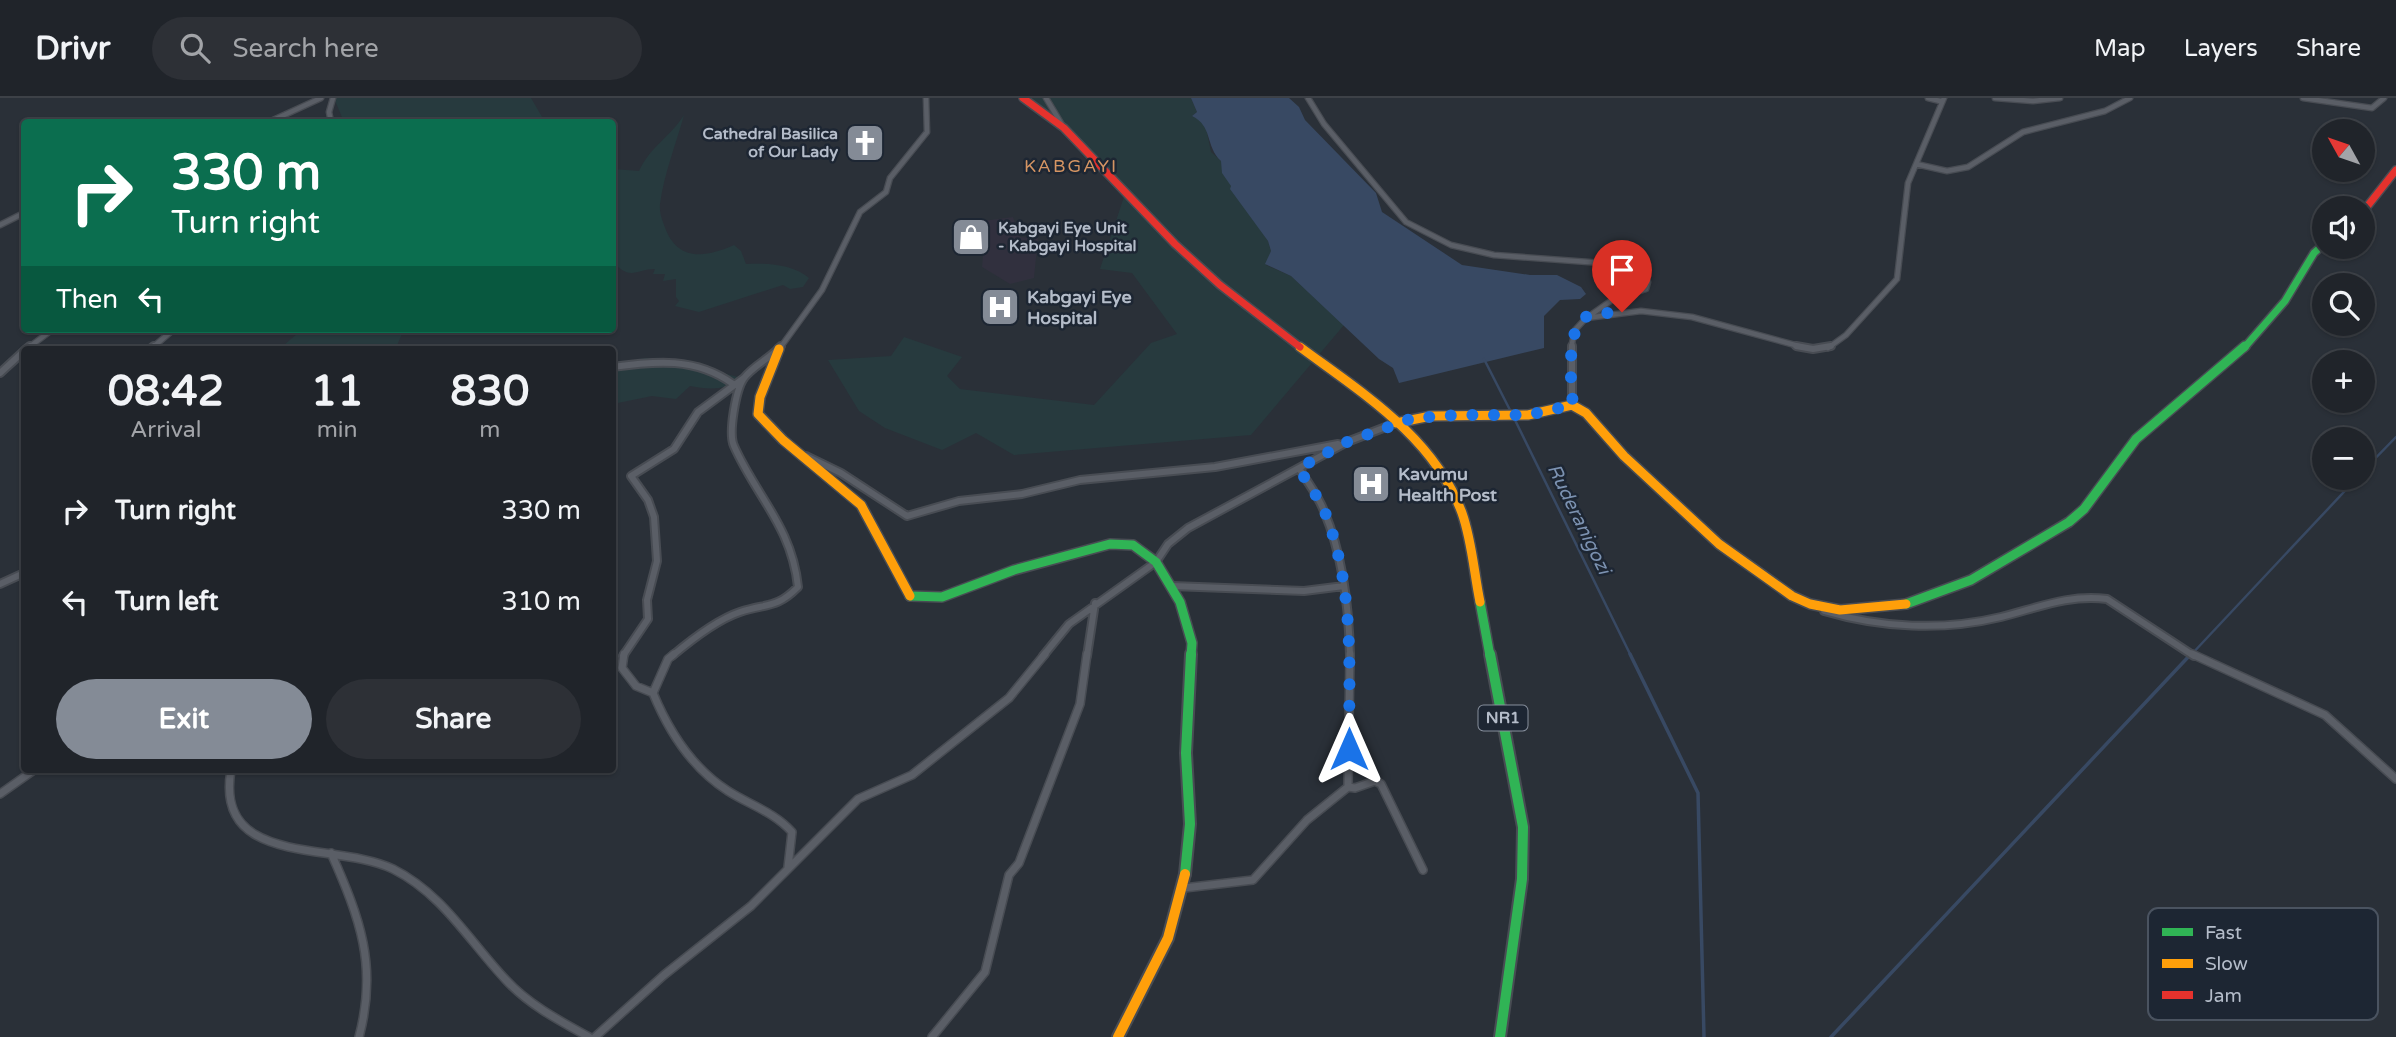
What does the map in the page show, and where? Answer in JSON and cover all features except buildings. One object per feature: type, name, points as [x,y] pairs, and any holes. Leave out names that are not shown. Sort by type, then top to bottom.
[{"type":"main road","name":"NR1","points":[[1023,98],[1064,128],[1175,244],[1220,285],[1413,435],[1450,482],[1460,509],[1518,790],[1524,839],[1522,879],[1500,1037]]},
{"type":"main road","points":[[2375,197],[2396,170]]},
{"type":"main road","points":[[1396,423],[1444,415],[1528,415],[1573,405],[1586,413],[1624,456],[1719,544],[1784,591],[1817,606],[1840,610],[1879,610],[1924,599],[1971,580],[2057,531],[2084,509],[2137,439],[2240,352],[2290,294],[2312,256]]},
{"type":"main road","points":[[779,349],[776,362],[758,394],[758,414],[861,505],[895,564],[904,590],[919,599],[942,597],[1014,570],[1110,544],[1133,545],[1156,562],[1172,586],[1188,621],[1192,643],[1186,753],[1190,824],[1184,888],[1168,940],[1118,1037]]},
{"type":"street","points":[[276,119],[321,98]]},
{"type":"street","points":[[330,119],[332,98]]},
{"type":"street","points":[[788,869],[792,832],[765,808],[731,793],[707,775],[666,723],[653,693],[636,686],[622,668],[623,656],[648,619],[647,600],[657,561],[654,517],[648,500],[631,476],[652,466],[674,449],[698,412],[779,349],[822,290],[860,212],[886,192],[890,178],[927,132],[926,98]]},
{"type":"street","points":[[1046,98],[1063,121],[1064,128]]},
{"type":"street","points":[[1308,98],[1399,216],[1430,235],[1451,245],[1494,256],[1629,265],[1644,274],[1646,289],[1612,300],[1575,330],[1571,344],[1573,405]]},
{"type":"street","points":[[1589,316],[1641,310],[1676,312],[1801,348],[1828,348],[1858,325],[1897,279],[1906,191],[1942,100],[1928,98]]},
{"type":"street","points":[[1995,98],[2041,101],[2060,98]]},
{"type":"street","points":[[1916,164],[1944,170],[1969,167],[1997,152],[2023,132],[2088,116],[2130,98]]},
{"type":"street","points":[[2303,98],[2371,108],[2384,98]]},
{"type":"street","points":[[0,225],[21,214]]},
{"type":"street","points":[[30,346],[48,333]]},
{"type":"street","points":[[154,346],[169,333]]},
{"type":"street","points":[[0,373],[21,354]]},
{"type":"street","points":[[616,367],[677,362],[720,374],[733,384]]},
{"type":"street","points":[[653,693],[668,659],[689,641],[738,612],[783,602],[797,587],[796,566],[776,515],[732,443],[733,413],[744,378]]},
{"type":"street","points":[[595,1037],[664,975],[742,913],[859,799],[877,788],[912,775],[1009,698],[1069,624],[1156,562],[1168,544],[1201,520],[1347,442],[1396,423]]},
{"type":"street","points":[[801,454],[826,464],[907,516],[959,501],[1022,494],[1080,480],[1215,467],[1347,442]]},
{"type":"street","points":[[1299,468],[1323,509],[1344,586],[1349,645],[1348,787]]},
{"type":"street","points":[[0,584],[21,574]]},
{"type":"street","points":[[1172,586],[1296,591],[1344,586]]},
{"type":"street","points":[[1817,606],[1836,615],[1877,622],[1932,624],[2000,617],[2064,601],[2097,597],[2107,599],[2199,659],[2275,690],[2325,715],[2396,779]]},
{"type":"street","points":[[932,1037],[985,972],[1009,876],[1019,863],[1080,704],[1095,603]]},
{"type":"street","points":[[0,794],[30,773]]},
{"type":"street","points":[[231,773],[230,809],[246,832],[267,842],[373,861],[430,891],[466,927],[506,980],[539,1007],[589,1037]]},
{"type":"street","points":[[1184,888],[1206,882],[1240,883],[1253,880],[1307,820],[1348,787],[1355,788],[1375,781],[1381,784],[1423,870]]},
{"type":"street","points":[[331,853],[354,903],[370,970],[369,1000],[359,1037]]},
{"type":"shaded area","points":[[1013,217],[1020,237],[1038,238],[1034,278],[1010,284],[982,267],[983,255],[975,222]]},
{"type":"green space","points":[[334,98],[531,98],[543,119],[343,119]]},
{"type":"green space","points":[[1029,98],[1191,98],[1197,112],[1192,116],[1201,120],[1206,128],[1211,152],[1221,161],[1231,186],[1268,241],[1271,251],[1266,265],[1291,276],[1344,325],[1251,435],[1014,455],[976,433],[942,450],[885,428],[859,411],[828,360],[891,356],[904,337],[962,357],[947,376],[960,389],[1094,405],[1151,343],[1177,334],[1132,273],[1100,269],[1124,197],[1069,128]]},
{"type":"green space","points":[[684,115],[660,204],[666,230],[678,248],[704,254],[734,245],[741,251],[746,264],[779,265],[802,273],[809,278],[803,287],[790,289],[783,285],[699,312],[675,306],[679,301],[676,297],[676,279],[663,281],[665,274],[653,274],[655,269],[629,273],[616,265],[616,169],[639,171],[649,155]]},
{"type":"green space","points":[[298,333],[402,333],[397,346],[283,346]]},
{"type":"green space","points":[[646,358],[672,360],[738,377],[722,387],[690,386],[676,399],[652,396],[616,403],[616,363]]},
{"type":"water","points":[[1191,98],[1289,98],[1299,107],[1305,120],[1376,193],[1382,212],[1462,265],[1530,275],[1557,275],[1581,287],[1586,294],[1580,299],[1560,300],[1544,316],[1544,348],[1399,383],[1393,368],[1379,359],[1291,276],[1265,264],[1271,251],[1268,241],[1230,189],[1231,186],[1222,173],[1221,161],[1203,125],[1192,116],[1197,112]]},
{"type":"waterway","name":"Ruderanigozi","points":[[1484,359],[1511,412]]},
{"type":"waterway","name":"Ruderanigozi","points":[[1514,418],[1631,656]]},
{"type":"waterway","points":[[2375,459],[2396,437]]},
{"type":"waterway","points":[[2190,656],[2346,490]]},
{"type":"waterway","name":"Ruderanigozi","points":[[1630,654],[1698,793],[1704,1037]]},
{"type":"waterway","points":[[1831,1037],[2191,654]]},
{"type":"traffic: fast","points":[[1906,604],[1971,580],[2069,522],[2084,509],[2136,439],[2240,352],[2285,301],[2312,256]]},
{"type":"traffic: fast","points":[[910,596],[942,597],[1014,570],[1110,544],[1133,545],[1156,562],[1180,602],[1192,643],[1186,753],[1190,824],[1185,874]]},
{"type":"traffic: fast","points":[[1480,602],[1523,827],[1522,879],[1500,1037]]},
{"type":"traffic: slow","points":[[1300,347],[1394,419],[1434,461],[1450,486],[1462,513],[1480,602]]},
{"type":"traffic: slow","points":[[779,349],[760,397],[758,414],[783,440],[861,505],[910,596]]},
{"type":"traffic: slow","points":[[1396,423],[1431,416],[1528,415],[1572,405],[1586,413],[1624,456],[1719,544],[1792,596],[1810,604],[1840,610],[1906,604]]},
{"type":"traffic: slow","points":[[1118,1037],[1168,938],[1182,896],[1185,874]]},
{"type":"traffic: jam","points":[[1023,98],[1064,128],[1175,244],[1220,285],[1300,347]]},
{"type":"traffic: jam","points":[[2375,197],[2396,170]]},
{"type":"place","name":"Cathedral Basilica of Our Lady","points":[[865,143]]},
{"type":"place","name":"Kabgayi Eye Unit - Kabgayi Hospital","points":[[971,237]]},
{"type":"place","name":"Kabgayi Eye Hospital","points":[[1000,307]]},
{"type":"place","name":"Kavumu Health Post","points":[[1371,484]]},
{"type":"district","name":"KABGAYI","points":[[1071,166]]},
{"type":"route","points":[[1349,749],[1348,616],[1339,561],[1323,509],[1299,468],[1347,442],[1413,418],[1528,415],[1573,405],[1571,344],[1575,330],[1589,316],[1622,312]]}]
